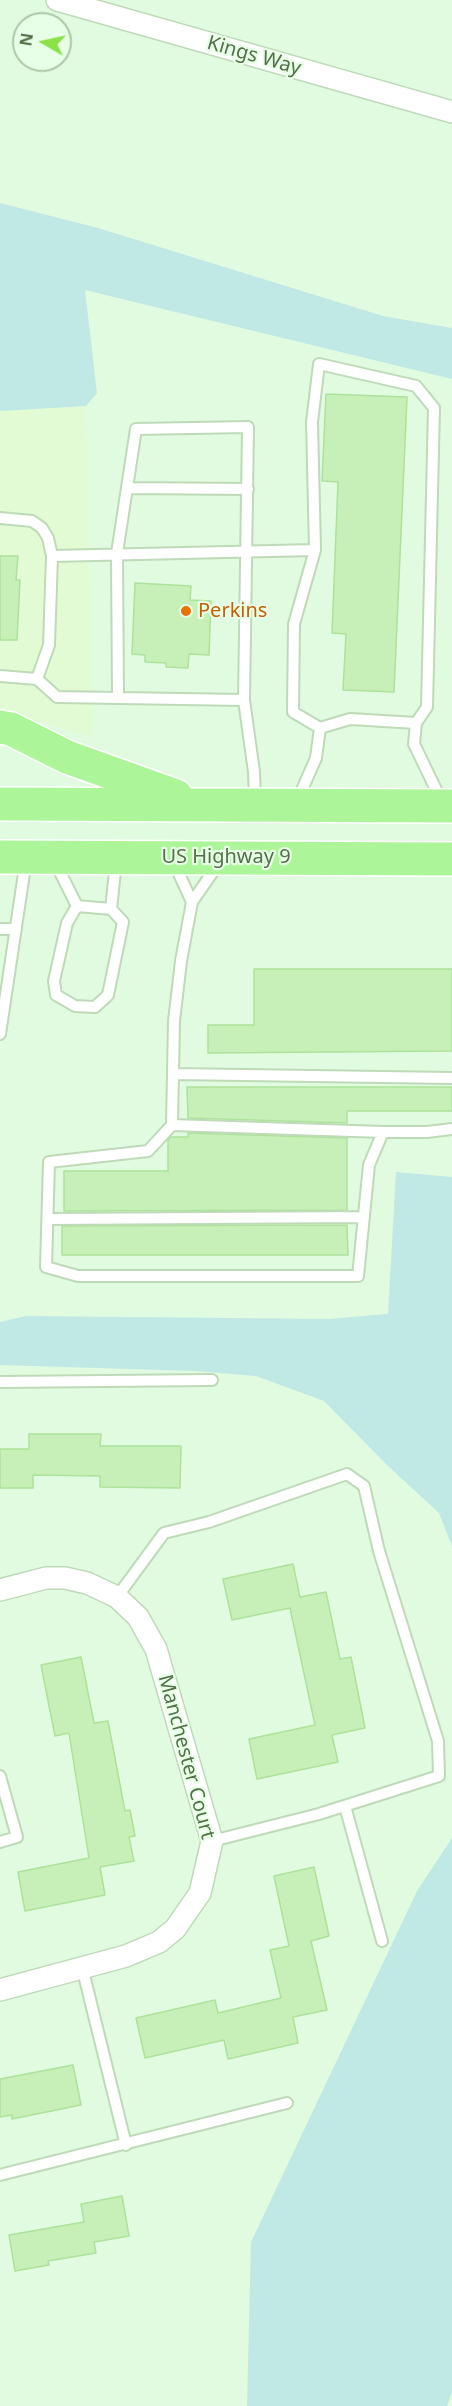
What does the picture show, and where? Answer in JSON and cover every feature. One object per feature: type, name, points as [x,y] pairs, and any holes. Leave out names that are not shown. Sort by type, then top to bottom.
[{"type":"highway","points":[[0,727],[11,729],[67,757],[199,805]]},
{"type":"highway","points":[[0,804],[448,806]]},
{"type":"highway","name":"US Highway 9","points":[[26,856],[452,859]]},
{"type":"street","name":"Kings Way","points":[[57,0],[452,112]]},
{"type":"street","name":"Manchester Court","points":[[0,1590],[46,1578],[65,1578],[87,1583],[117,1597],[138,1617],[156,1648],[212,1841],[200,1893],[175,1929],[142,1951],[0,1990]]},
{"type":"lane","points":[[416,723],[350,719],[320,728],[293,712],[294,624],[315,550],[312,422],[319,364],[416,386],[434,408],[427,707],[416,723],[414,744],[448,806]]},
{"type":"lane","points":[[118,698],[117,553],[136,429],[248,427],[244,700],[254,772],[255,804]]},
{"type":"lane","points":[[127,488],[248,489]]},
{"type":"lane","points":[[0,518],[19,519],[37,525],[48,538],[52,556],[49,645],[38,679]]},
{"type":"lane","points":[[52,556],[315,550]]},
{"type":"lane","points":[[0,676],[38,679],[57,697],[244,700]]},
{"type":"lane","points":[[295,805],[316,758],[320,728]]},
{"type":"lane","points":[[26,856],[77,906],[111,909],[123,922],[108,995],[95,1007],[75,1006],[56,995],[54,981],[67,923],[77,906]]},
{"type":"lane","points":[[0,1034],[26,856]]},
{"type":"lane","points":[[111,909],[117,857]]},
{"type":"lane","points":[[224,857],[192,902],[181,961],[174,1021],[172,1125],[147,1151],[49,1162],[46,1267],[78,1276],[358,1276],[369,1165],[383,1132]]},
{"type":"lane","points":[[171,858],[192,902]]},
{"type":"lane","points":[[0,929],[16,929]]},
{"type":"lane","points":[[174,1074],[452,1078]]},
{"type":"lane","points":[[172,1125],[383,1132],[427,1132],[452,1129]]},
{"type":"lane","points":[[48,1219],[364,1217]]},
{"type":"lane","points":[[0,1382],[212,1380]]},
{"type":"lane","points":[[117,1597],[164,1533],[209,1522],[347,1474],[364,1486],[379,1551],[438,1741],[439,1776],[345,1806],[212,1841]]},
{"type":"lane","points":[[0,1776],[17,1837],[0,1842]]},
{"type":"lane","points":[[345,1806],[382,1941]]},
{"type":"lane","points":[[82,1967],[126,2145]]},
{"type":"lane","points":[[0,2175],[287,2103]]},
{"type":"shaded area","points":[[0,203],[98,228],[383,316],[452,328],[452,379],[85,290],[97,393],[86,406],[0,411]]},
{"type":"shaded area","points":[[86,406],[93,737],[0,711],[0,411]]},
{"type":"shaded area","points":[[396,1172],[452,1177],[452,1546],[439,1513],[387,1465],[324,1401],[256,1376],[195,1371],[0,1365],[0,1322],[26,1316],[328,1319],[388,1314]]},
{"type":"shaded area","points":[[452,1838],[452,2392],[447,2406],[247,2406],[251,2242],[417,1891]]},
{"type":"building","points":[[326,394],[407,397],[394,692],[343,690],[346,634],[332,633],[338,482],[322,481]]},
{"type":"building","points":[[0,556],[18,556],[16,580],[20,580],[17,640],[0,640]]},
{"type":"building","points":[[135,583],[191,586],[190,600],[211,601],[209,655],[189,654],[188,668],[166,667],[166,663],[145,662],[145,655],[132,654]]},
{"type":"building","points":[[254,969],[452,969],[452,1051],[208,1053],[208,1025],[254,1025]]},
{"type":"building","points":[[187,1087],[452,1087],[452,1111],[347,1111],[347,1123],[188,1118]]},
{"type":"building","points":[[188,1133],[347,1138],[347,1210],[64,1211],[64,1171],[168,1171],[168,1140],[171,1137],[188,1137]]},
{"type":"building","points":[[347,1225],[348,1255],[62,1255],[62,1226]]},
{"type":"building","points":[[29,1434],[101,1434],[100,1446],[181,1446],[180,1488],[100,1487],[100,1476],[33,1475],[33,1488],[0,1488],[0,1449],[29,1449]]},
{"type":"building","points":[[293,1564],[300,1597],[326,1592],[340,1659],[351,1657],[365,1728],[332,1735],[338,1762],[257,1779],[249,1739],[315,1725],[290,1608],[232,1620],[223,1579]]},
{"type":"building","points":[[81,1657],[94,1723],[108,1721],[125,1811],[130,1810],[135,1836],[129,1837],[134,1861],[100,1867],[105,1895],[25,1911],[18,1872],[89,1858],[69,1733],[55,1736],[41,1665]]},
{"type":"building","points":[[314,1867],[329,1936],[311,1941],[327,2010],[293,2017],[298,2043],[228,2059],[224,2040],[145,2058],[136,2018],[215,2000],[218,2013],[281,1998],[270,1950],[289,1946],[274,1876]]},
{"type":"building","points":[[73,2065],[81,2105],[12,2119],[12,2115],[0,2117],[0,2079]]},
{"type":"building","points":[[122,2196],[129,2236],[94,2242],[96,2253],[48,2261],[49,2265],[15,2271],[9,2235],[84,2222],[81,2204]]},
{"type":"place","name":"Perkins","points":[[186,611]]}]
